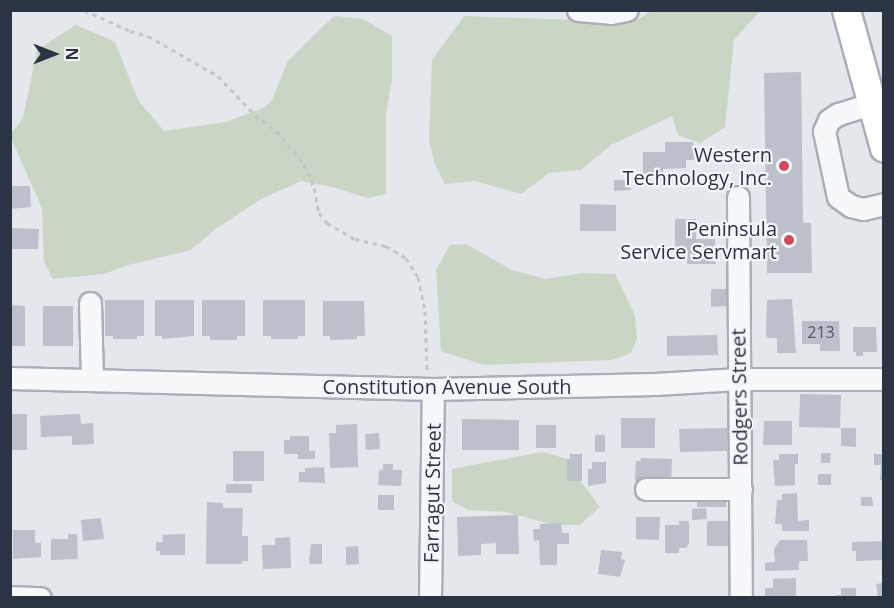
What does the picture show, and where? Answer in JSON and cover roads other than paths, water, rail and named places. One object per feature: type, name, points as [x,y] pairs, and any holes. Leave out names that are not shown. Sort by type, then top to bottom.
[{"type":"main road","points":[[846,10],[884,148]]},
{"type":"street","points":[[578,10],[611,13],[627,10]]},
{"type":"street","points":[[871,104],[838,114],[829,120],[825,131],[838,197],[851,206],[863,209],[884,204]]},
{"type":"street","name":"Rodgers Street","points":[[738,197],[741,597]]},
{"type":"street","points":[[90,303],[92,380]]},
{"type":"street","name":"Constitution Avenue South","points":[[10,378],[434,389],[655,384],[738,379],[884,379]]},
{"type":"street","name":"Farragut Street","points":[[430,597],[434,389]]},
{"type":"street","points":[[646,489],[741,489]]},
{"type":"street","points":[[10,597],[40,597]]},
{"type":"place","name":"Western Technology, Inc.","points":[[784,166]]},
{"type":"place","name":"Peninsula Service Servmart","points":[[789,240]]}]
